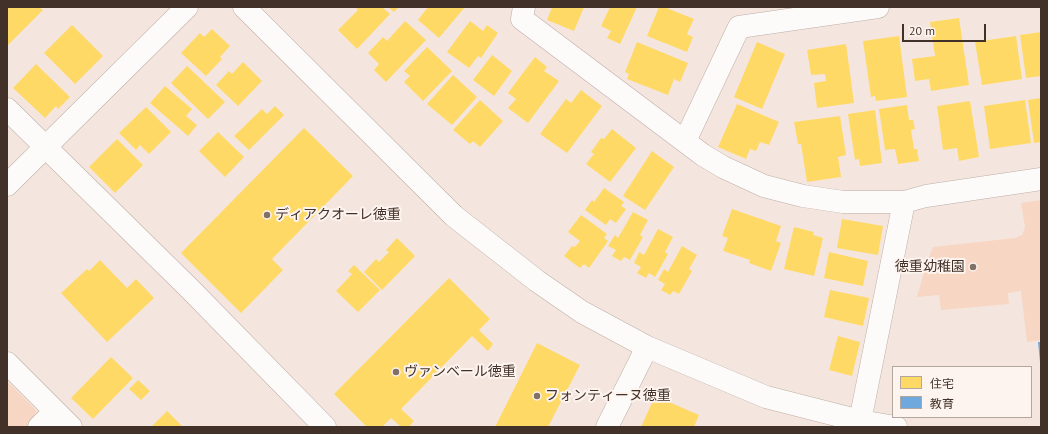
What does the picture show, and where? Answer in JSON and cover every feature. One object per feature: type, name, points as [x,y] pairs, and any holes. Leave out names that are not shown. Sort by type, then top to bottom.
[{"type":"street","points":[[7,185],[187,7]]},
{"type":"street","points":[[244,7],[454,216],[537,281],[582,312],[648,347],[766,397],[860,421],[896,427]]},
{"type":"street","points":[[524,7],[522,19],[685,141],[724,167],[764,186],[803,196],[843,202],[904,202],[926,196],[1041,179]]},
{"type":"street","points":[[685,141],[739,27],[878,7]]},
{"type":"street","points":[[7,109],[196,296],[325,427]]},
{"type":"street","points":[[860,421],[904,202]]},
{"type":"street","points":[[607,427],[648,347]]},
{"type":"street","points":[[7,363],[71,427]]},
{"type":"street","points":[[39,427],[55,411]]},
{"type":"shaded area","points":[[1041,200],[1041,340],[1027,342],[1021,291],[1008,293],[1009,304],[941,310],[939,295],[917,297],[933,247],[1015,238],[1022,235],[1025,227],[1021,203]]},
{"type":"shaded area","points":[[7,381],[36,410],[34,420],[27,427],[7,427]]},
{"type":"building: 住宅","points":[[7,7],[39,7],[43,10],[7,46]]},
{"type":"building: 住宅","points":[[355,7],[382,7],[390,14],[357,49],[338,30],[358,10]]},
{"type":"building: 住宅","points":[[388,7],[399,7],[394,12]]},
{"type":"building: 住宅","points":[[428,7],[465,7],[439,38],[418,20]]},
{"type":"building: 住宅","points":[[552,7],[584,7],[574,31],[547,20]]},
{"type":"building: 住宅","points":[[610,7],[637,7],[620,44],[607,38],[611,31],[601,26]]},
{"type":"building: 住宅","points":[[659,7],[664,7],[694,19],[687,34],[693,37],[687,52],[647,36]]},
{"type":"building: 住宅","points":[[959,18],[969,85],[931,91],[929,79],[915,81],[912,59],[935,56],[930,22]]},
{"type":"building: 住宅","points":[[405,21],[426,40],[386,82],[374,70],[379,64],[368,53],[383,37],[387,41]]},
{"type":"building: 住宅","points":[[470,21],[483,31],[487,25],[498,33],[481,58],[478,56],[469,68],[447,52]]},
{"type":"building: 住宅","points":[[72,25],[103,56],[75,84],[44,53]]},
{"type":"building: 住宅","points":[[212,29],[230,46],[220,57],[222,59],[206,76],[181,53],[200,33],[204,37]]},
{"type":"building: 住宅","points":[[1041,32],[1041,76],[1026,78],[1020,35]]},
{"type":"building: 住宅","points":[[899,36],[907,97],[876,101],[875,96],[871,97],[863,41]]},
{"type":"building: 住宅","points":[[1016,36],[1022,79],[982,85],[975,42]]},
{"type":"building: 住宅","points":[[637,42],[688,63],[680,82],[674,79],[668,95],[627,79],[629,74],[625,72]]},
{"type":"building: 住宅","points":[[757,42],[785,54],[762,109],[734,97]]},
{"type":"building: 住宅","points":[[846,44],[854,103],[817,108],[814,83],[826,81],[825,74],[811,75],[807,50]]},
{"type":"building: 住宅","points":[[427,47],[452,71],[423,101],[404,82],[410,76],[404,71]]},
{"type":"building: 住宅","points":[[492,55],[512,71],[494,96],[473,80]]},
{"type":"building: 住宅","points":[[535,57],[547,67],[544,71],[559,81],[528,123],[508,108],[516,99],[508,93]]},
{"type":"building: 住宅","points":[[243,62],[262,81],[238,106],[216,85],[229,71],[232,74]]},
{"type":"building: 住宅","points":[[36,64],[70,97],[58,109],[56,106],[45,118],[13,88]]},
{"type":"building: 住宅","points":[[187,66],[225,102],[208,119],[171,83]]},
{"type":"building: 住宅","points":[[453,75],[477,97],[452,125],[427,104]]},
{"type":"building: 住宅","points":[[165,86],[192,109],[186,116],[197,125],[188,136],[150,103]]},
{"type":"building: 住宅","points":[[581,90],[602,106],[567,153],[540,134],[566,99],[571,103]]},
{"type":"building: 住宅","points":[[1041,98],[1041,142],[1034,143],[1028,100]]},
{"type":"building: 住宅","points":[[480,100],[503,121],[480,147],[473,141],[470,144],[453,130]]},
{"type":"building: 住宅","points":[[1025,100],[1031,143],[990,149],[984,106]]},
{"type":"building: 住宅","points":[[970,101],[979,157],[959,161],[957,148],[943,150],[937,106]]},
{"type":"building: 住宅","points":[[737,104],[779,122],[769,145],[760,142],[756,151],[750,149],[746,159],[718,147]]},
{"type":"building: 住宅","points":[[907,105],[909,120],[913,120],[915,129],[911,130],[914,149],[917,149],[919,161],[898,164],[895,149],[885,150],[879,109]]},
{"type":"building: 住宅","points":[[275,106],[284,115],[249,150],[234,136],[262,109],[267,114]]},
{"type":"building: 住宅","points":[[146,107],[171,132],[149,154],[140,145],[136,150],[119,133]]},
{"type":"building: 住宅","points":[[875,110],[882,163],[860,166],[859,159],[855,160],[848,114]]},
{"type":"building: 住宅","points":[[840,116],[846,155],[838,157],[841,177],[807,182],[801,144],[798,144],[794,122]]},
{"type":"building: 住宅","name":"ディアクオーレ徳重","points":[[304,128],[353,176],[272,259],[283,270],[241,313],[181,253]]},
{"type":"building: 住宅","points":[[612,129],[636,148],[610,182],[586,164],[594,154],[591,152],[601,138],[604,139]]},
{"type":"building: 住宅","points":[[218,132],[244,157],[225,177],[199,151]]},
{"type":"building: 住宅","points":[[117,139],[143,165],[115,193],[89,167]]},
{"type":"building: 住宅","points":[[652,151],[674,167],[645,210],[623,196]]},
{"type":"building: 住宅","points":[[604,188],[624,202],[621,206],[626,209],[616,223],[610,219],[606,225],[585,210],[592,200],[594,202]]},
{"type":"building: 住宅","points":[[732,209],[781,226],[776,241],[781,243],[771,271],[749,263],[750,260],[723,251],[728,238],[722,236]]},
{"type":"building: 住宅","points":[[633,212],[648,220],[640,235],[643,237],[630,260],[624,257],[621,261],[612,256],[616,250],[608,246],[615,235],[618,238]]},
{"type":"building: 住宅","points":[[581,215],[607,234],[604,238],[608,241],[589,268],[584,264],[580,268],[564,256],[572,246],[575,247],[580,241],[568,232]]},
{"type":"building: 住宅","points":[[842,219],[883,226],[878,255],[837,248]]},
{"type":"building: 住宅","points":[[794,227],[814,232],[813,235],[823,238],[814,276],[784,269]]},
{"type":"building: 住宅","points":[[658,229],[673,237],[665,252],[668,254],[655,277],[649,273],[646,278],[637,273],[641,267],[634,263],[639,252],[644,255]]},
{"type":"building: 住宅","points":[[397,238],[415,256],[382,290],[364,272],[376,259],[379,262],[389,252],[386,250]]},
{"type":"building: 住宅","points":[[682,246],[697,255],[689,269],[692,271],[679,294],[673,291],[670,295],[661,290],[665,284],[658,280],[664,269],[668,272]]},
{"type":"building: 住宅","points":[[829,252],[868,261],[863,286],[824,278]]},
{"type":"building: 住宅","points":[[100,260],[127,288],[136,279],[154,298],[107,342],[61,293],[87,269],[89,271]]},
{"type":"building: 住宅","points":[[354,265],[380,290],[358,312],[336,291],[352,274],[348,271]]},
{"type":"building: 住宅","name":"ヴァンベール徳重","points":[[449,278],[490,319],[479,330],[493,344],[488,351],[472,336],[401,409],[414,421],[409,427],[401,427],[391,418],[382,427],[367,427],[334,394]]},
{"type":"building: 住宅","points":[[830,290],[869,298],[863,326],[824,317]]},
{"type":"building: 住宅","points":[[838,336],[860,342],[852,376],[829,370]]},
{"type":"building: 住宅","name":"フォンティーヌ徳重","points":[[537,343],[580,365],[548,427],[495,427]]},
{"type":"building: 住宅","points":[[111,357],[133,378],[93,419],[71,398]]},
{"type":"building: 住宅","points":[[138,380],[150,391],[141,400],[129,389]]},
{"type":"building: 住宅","points":[[655,396],[699,415],[694,427],[641,427]]},
{"type":"building: 住宅","points":[[167,411],[183,427],[151,427]]},
{"type":"building: 教育","points":[[1038,342],[1041,342],[1041,362],[1040,362]]},
{"type":"place","name":"ディアクオーレ徳重","points":[[267,215]]},
{"type":"place","name":"徳重幼稚園","points":[[973,267]]},
{"type":"place","name":"ヴァンベール徳重","points":[[396,372]]},
{"type":"place","name":"フォンティーヌ徳重","points":[[537,396]]}]
